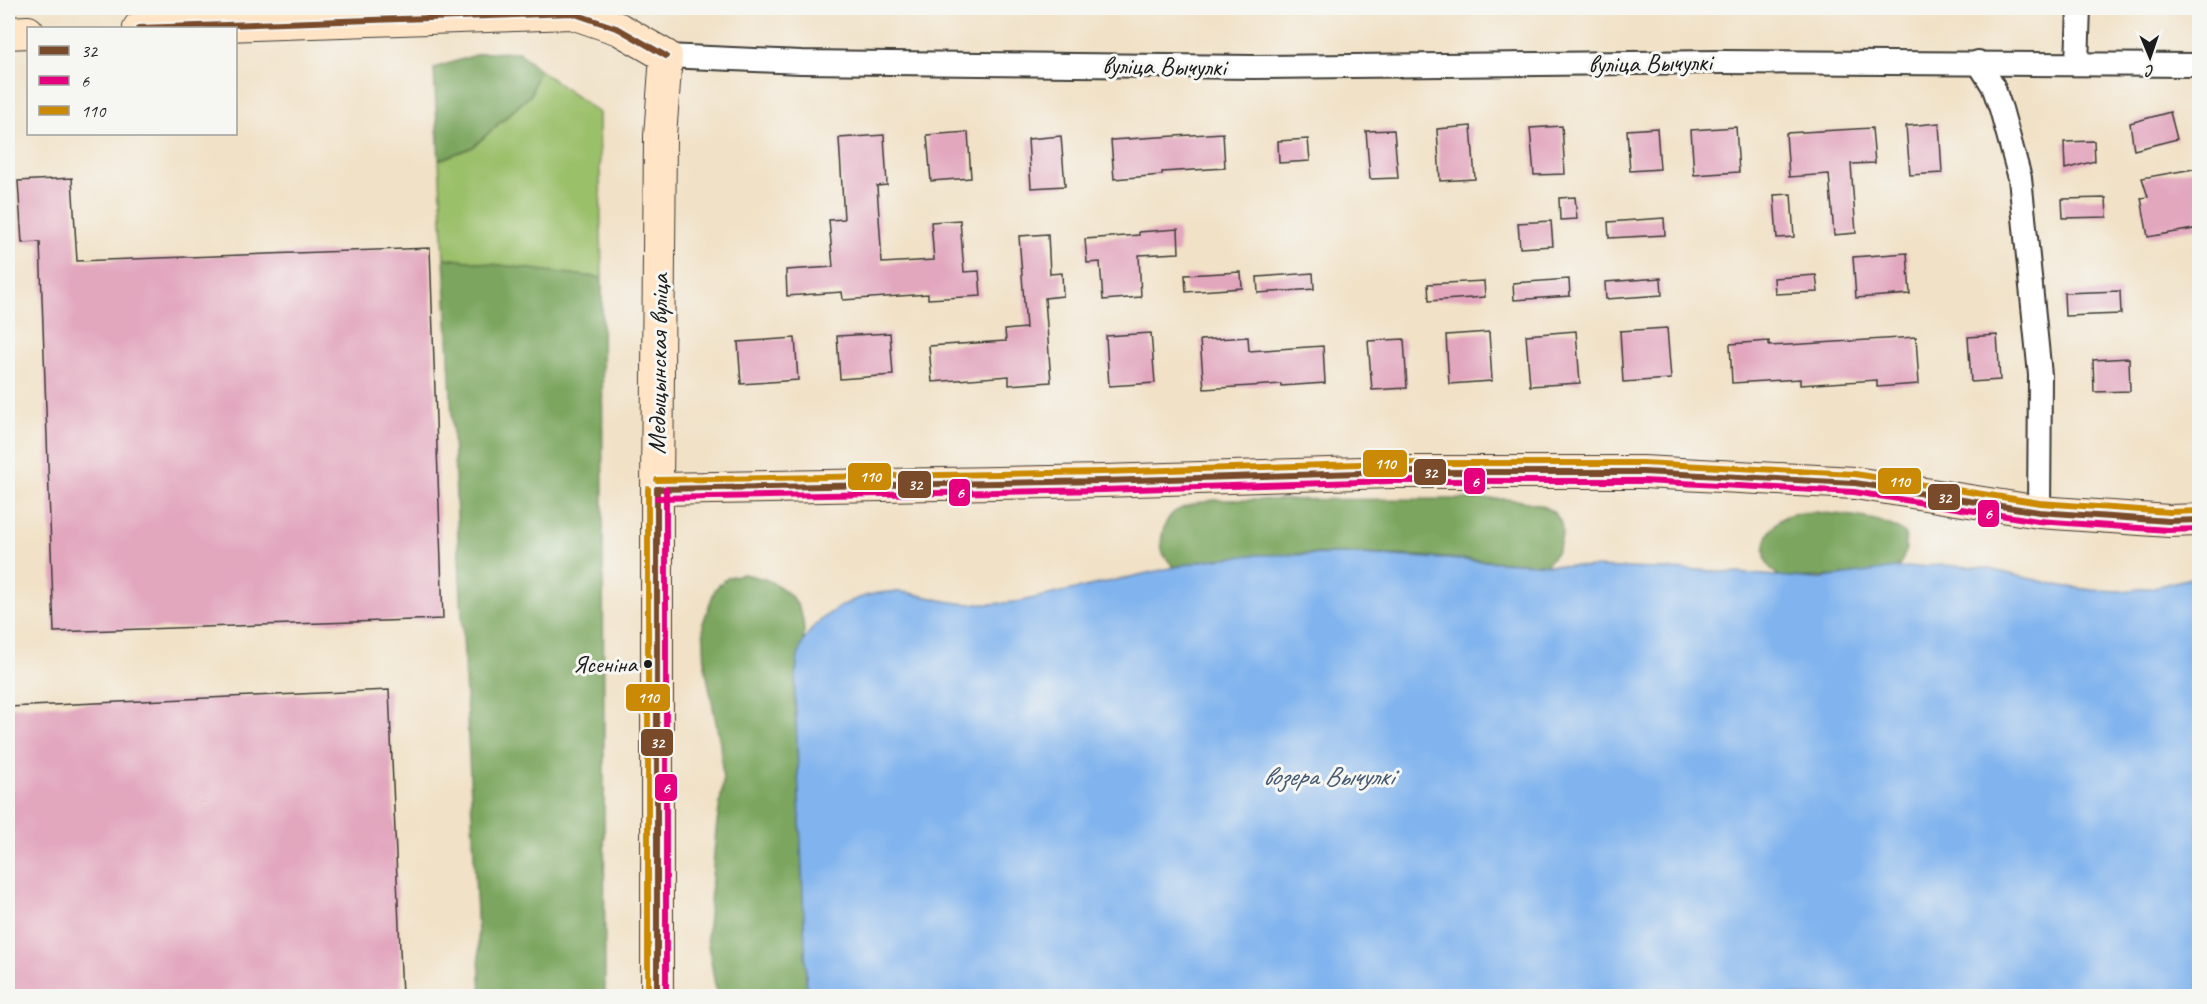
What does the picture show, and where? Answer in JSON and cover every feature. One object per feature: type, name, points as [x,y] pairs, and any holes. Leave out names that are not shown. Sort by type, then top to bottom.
[{"type":"street","points":[[2078,64],[2079,8]]},
{"type":"street","name":"вуліца Вычулкі","points":[[168,27],[572,13],[619,29],[666,56],[801,62],[1242,67],[1721,62],[2199,64]]},
{"type":"street","points":[[8,33],[27,32]]},
{"type":"street","name":"Медыцынская вуліца","points":[[657,996],[660,136],[666,56]]},
{"type":"street","points":[[1978,62],[1993,86],[2020,178],[2040,375],[2039,512]]},
{"type":"street","points":[[657,489],[1392,472],[1643,472],[1855,483],[2039,512],[2169,521],[2199,520]]},
{"type":"green space","points":[[519,52],[538,69],[531,94],[473,147],[439,160],[434,68],[482,53]]},
{"type":"green space","points":[[538,69],[599,113],[602,278],[444,258],[439,160],[473,147],[531,95]]},
{"type":"green space","points":[[444,258],[602,278],[605,996],[481,996]]},
{"type":"green space","points":[[1505,499],[1533,503],[1550,510],[1557,516],[1561,523],[1560,543],[1555,554],[1545,565],[1452,558],[1312,554],[1220,560],[1174,567],[1164,555],[1161,545],[1164,528],[1172,514],[1186,506],[1214,500]]},
{"type":"green space","points":[[1816,512],[1862,517],[1895,528],[1905,534],[1906,548],[1902,560],[1897,568],[1867,573],[1824,577],[1779,577],[1768,565],[1765,556],[1769,533],[1785,517],[1792,514]]},
{"type":"green space","points":[[743,574],[768,581],[789,594],[801,614],[804,627],[803,644],[796,667],[795,692],[807,996],[717,996],[707,938],[716,830],[723,782],[720,743],[705,666],[703,623],[715,589],[728,577]]},
{"type":"water","name":"возера Вычулкі","points":[[1357,554],[1589,567],[1697,570],[1816,579],[1897,568],[1942,565],[1985,568],[2062,586],[2123,591],[2154,587],[2199,576],[2199,996],[807,996],[795,692],[798,660],[803,642],[818,623],[829,614],[852,601],[876,593],[904,592],[960,603],[1017,602],[1207,560],[1253,555]]},
{"type":"building","points":[[2170,112],[2177,139],[2134,150],[2130,123]]},
{"type":"building","points":[[1939,123],[1942,173],[1910,175],[1906,126]]},
{"type":"building","points":[[1471,126],[1475,179],[1440,181],[1437,129]]},
{"type":"building","points":[[1562,126],[1565,174],[1534,175],[1530,128]]},
{"type":"building","points":[[1736,127],[1739,172],[1694,175],[1691,130]]},
{"type":"building","points":[[1657,128],[1660,169],[1630,171],[1627,130]]},
{"type":"building","points":[[1872,128],[1875,163],[1851,164],[1856,233],[1834,235],[1829,174],[1789,177],[1786,133]]},
{"type":"building","points":[[1394,130],[1398,178],[1370,179],[1366,131]]},
{"type":"building","points":[[968,132],[971,178],[931,181],[927,135]]},
{"type":"building","points":[[1223,133],[1225,168],[1162,172],[1162,175],[1114,179],[1111,140]]},
{"type":"building","points":[[884,135],[887,185],[877,186],[882,263],[934,260],[931,222],[960,220],[964,272],[979,271],[981,296],[928,299],[928,294],[843,300],[842,292],[787,296],[786,270],[833,267],[829,220],[844,219],[839,138]]},
{"type":"building","points":[[1061,136],[1065,186],[1031,188],[1028,139]]},
{"type":"building","points":[[1308,139],[1310,161],[1279,163],[1278,141]]},
{"type":"building","points":[[2094,141],[2095,161],[2065,169],[2064,142]]},
{"type":"building","points":[[2199,168],[2199,228],[2148,237],[2141,198],[2148,197],[2142,178]]},
{"type":"building","points":[[72,178],[77,261],[430,248],[443,619],[54,632],[40,242],[22,243],[18,181]]},
{"type":"building","points":[[1791,194],[1794,237],[1777,238],[1774,195]]},
{"type":"building","points":[[1575,197],[1577,219],[1560,220],[1559,198]]},
{"type":"building","points":[[2106,198],[2107,217],[2063,218],[2062,199]]},
{"type":"building","points":[[1664,218],[1665,235],[1609,238],[1608,222]]},
{"type":"building","points":[[1551,221],[1553,246],[1520,248],[1518,223]]},
{"type":"building","points":[[1178,229],[1179,253],[1139,255],[1141,297],[1103,300],[1100,262],[1087,263],[1085,239]]},
{"type":"building","points":[[1048,234],[1050,274],[1062,273],[1063,296],[1045,298],[1051,382],[1009,385],[1009,376],[932,382],[929,346],[1006,341],[1005,330],[1026,328],[1019,236]]},
{"type":"building","points":[[1907,253],[1910,294],[1856,298],[1853,257]]},
{"type":"building","points":[[1241,272],[1242,288],[1186,292],[1185,275]]},
{"type":"building","points":[[1313,273],[1314,289],[1258,293],[1257,277]]},
{"type":"building","points":[[1816,275],[1818,292],[1775,294],[1774,278]]},
{"type":"building","points":[[1661,278],[1662,295],[1606,299],[1605,282]]},
{"type":"building","points":[[1569,279],[1570,296],[1514,300],[1513,283]]},
{"type":"building","points":[[1484,281],[1485,297],[1429,301],[1428,284]]},
{"type":"building","points":[[2120,291],[2121,314],[2065,316],[2064,293]]},
{"type":"building","points":[[1667,328],[1671,379],[1623,382],[1620,331]]},
{"type":"building","points":[[1576,331],[1580,383],[1530,386],[1526,335]]},
{"type":"building","points":[[1489,332],[1492,381],[1449,384],[1446,335]]},
{"type":"building","points":[[890,333],[893,375],[840,379],[837,336]]},
{"type":"building","points":[[1151,333],[1155,383],[1109,386],[1106,336]]},
{"type":"building","points":[[1997,335],[2000,380],[1971,382],[1968,337]]},
{"type":"building","points":[[1248,337],[1249,351],[1323,346],[1325,383],[1204,389],[1200,340]]},
{"type":"building","points":[[1916,337],[1919,384],[1877,387],[1877,380],[1800,385],[1800,379],[1732,383],[1730,344],[1769,341],[1769,346]]},
{"type":"building","points":[[795,338],[798,380],[741,384],[738,342]]},
{"type":"building","points":[[1404,339],[1407,388],[1372,390],[1368,341]]},
{"type":"building","points":[[2129,358],[2130,391],[2094,392],[2093,360]]},
{"type":"building","points":[[389,690],[402,996],[8,996],[8,707]]},
{"type":"transit line","name":"32","points":[[168,27],[572,13],[619,29],[666,56]]},
{"type":"transit line","name":"110","points":[[657,480],[1103,472],[1392,463],[1643,463],[1855,474],[2040,503],[2169,512],[2200,511]]},
{"type":"transit line","name":"32","points":[[657,489],[1103,481],[1392,472],[1643,472],[1855,483],[2039,512],[2169,521],[2200,520]]},
{"type":"transit line","name":"6","points":[[657,498],[1103,490],[1392,481],[1643,481],[1854,492],[2038,521],[2168,530],[2200,529]]},
{"type":"transit line","name":"110","points":[[648,489],[648,996]]},
{"type":"transit line","name":"32","points":[[657,489],[657,996]]},
{"type":"transit line","name":"6","points":[[666,489],[666,996]]},
{"type":"place","name":"Ясеніна","points":[[648,664]]}]
